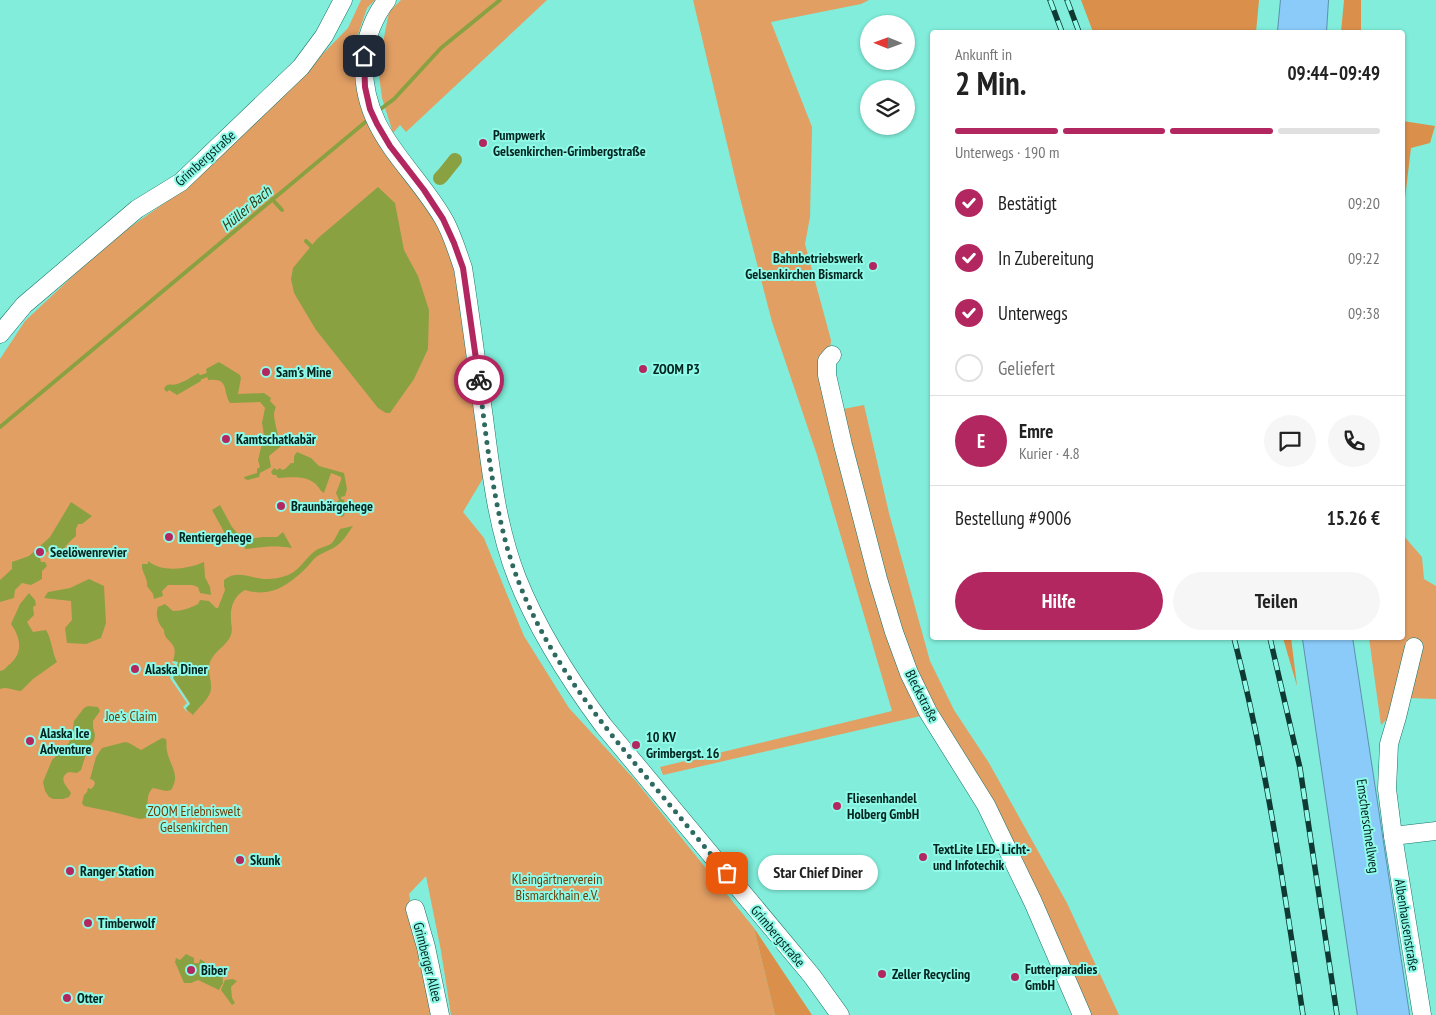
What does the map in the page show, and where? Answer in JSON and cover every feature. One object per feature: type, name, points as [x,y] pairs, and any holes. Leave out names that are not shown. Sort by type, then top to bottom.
[{"type":"highway","points":[[1291,30],[1294,0]]},
{"type":"highway","points":[[1313,30],[1315,0]]},
{"type":"highway","name":"Emscherschnellweg","points":[[1316,640],[1371,1015]]},
{"type":"highway","name":"Emscherschnellweg","points":[[1339,640],[1396,1015]]},
{"type":"street","name":"Grimbergstraße","points":[[0,334],[24,305],[137,209],[181,182],[301,67],[324,36],[343,0]]},
{"type":"street","name":"Grimbergstraße","points":[[387,0],[375,20],[368,40],[364,56],[365,87],[370,109],[385,139],[424,190],[443,219],[463,268],[490,463],[507,548],[517,577],[542,631],[561,665],[603,725],[806,968],[840,1015]]},
{"type":"street","name":"Bleckstraße","points":[[832,355],[827,362],[827,375],[843,445],[878,579],[906,665],[928,712],[986,804],[1033,902],[1082,1015]]},
{"type":"street","name":"Albenhausenstraße","points":[[1414,647],[1398,717],[1389,744],[1387,789],[1422,1015]]},
{"type":"street","points":[[1393,836],[1436,832]]},
{"type":"street","name":"Grimberger Allee","points":[[415,910],[426,948],[440,1015]]},
{"type":"green space","points":[[361,0],[375,0],[367,8],[356,40],[355,82],[361,89],[437,222],[458,271],[485,475],[463,512],[484,538],[524,636],[569,708],[635,780],[754,928],[775,1015],[451,1015],[426,876],[409,894],[432,1015],[0,1015],[0,359],[25,321],[109,242],[183,190],[312,65],[348,28]]},
{"type":"green space","points":[[401,0],[547,0],[406,132],[400,125],[393,133],[382,98],[378,68],[389,12]]},
{"type":"green space","points":[[693,0],[869,0],[861,4],[771,22],[812,127],[810,217],[805,244],[831,340],[829,362],[838,410],[864,405],[889,513],[930,661],[954,710],[989,763],[1067,903],[1119,1015],[1085,1015],[1036,902],[925,715],[663,775],[660,767],[892,711],[817,455],[772,322],[737,186]]},
{"type":"green space","points":[[1405,537],[1422,557],[1424,579],[1436,586],[1436,699],[1409,698],[1381,725],[1369,640],[1405,640]]},
{"type":"shaded area","points":[[1081,0],[1259,0],[1256,30],[1092,30]]},
{"type":"shaded area","points":[[1344,0],[1361,0],[1361,30],[1341,30]]},
{"type":"shaded area","points":[[1405,121],[1435,126],[1430,143],[1411,148],[1405,198]]},
{"type":"shaded area","points":[[378,187],[395,203],[404,250],[418,276],[429,310],[428,349],[414,379],[390,413],[386,413],[378,408],[316,330],[294,293],[291,279],[293,268],[317,239]]},
{"type":"shaded area","points":[[219,362],[240,375],[238,394],[264,393],[271,398],[270,401],[276,407],[275,423],[280,441],[283,442],[269,456],[271,467],[260,473],[259,477],[248,480],[244,477],[257,473],[257,469],[260,467],[258,460],[264,435],[262,423],[265,408],[260,402],[230,403],[223,383],[208,380],[206,369]]},
{"type":"shaded area","points":[[199,373],[201,381],[177,395],[164,389],[168,385],[175,385]]},
{"type":"shaded area","points":[[297,452],[311,458],[319,466],[344,473],[347,489],[345,496],[341,497],[341,499],[344,500],[346,507],[344,516],[341,517],[334,504],[339,500],[336,493],[341,477],[331,473],[324,493],[307,479],[296,477],[278,478],[276,475],[273,475],[271,472],[274,468],[282,470],[291,463],[294,463],[294,456]]},
{"type":"shaded area","name":"Seelöwenrevier","points":[[71,502],[92,516],[82,524],[78,524],[76,536],[55,558],[51,550],[43,554],[40,558],[41,562],[45,562],[47,566],[42,571],[42,579],[31,585],[22,583],[15,590],[14,598],[0,602],[0,580],[12,569],[12,562],[29,556],[50,537]]},
{"type":"shaded area","points":[[220,505],[232,527],[239,535],[229,541],[212,510]]},
{"type":"shaded area","points":[[353,526],[338,545],[315,558],[286,584],[271,591],[254,592],[245,590],[238,595],[233,602],[231,611],[231,635],[210,662],[211,689],[209,696],[193,715],[185,708],[190,703],[173,678],[178,662],[173,661],[175,649],[166,638],[164,630],[160,625],[157,616],[158,607],[165,604],[173,611],[180,610],[198,604],[200,600],[209,601],[218,608],[225,590],[224,580],[228,577],[241,575],[271,579],[290,574],[299,568],[313,552],[332,543],[340,529]]},
{"type":"shaded area","points":[[283,532],[292,548],[274,546],[245,549],[243,540],[277,537]]},
{"type":"shaded area","points":[[148,561],[160,567],[175,569],[204,562],[205,577],[210,587],[211,595],[200,593],[198,587],[192,585],[168,585],[162,591],[163,596],[154,599],[147,586],[142,567],[142,564],[148,564]]},
{"type":"shaded area","points":[[89,579],[104,586],[106,623],[101,638],[86,644],[67,643],[65,628],[72,620],[71,601],[44,598],[48,592],[70,588]]},
{"type":"shaded area","points":[[29,593],[35,600],[36,605],[33,607],[34,615],[27,622],[33,632],[46,630],[57,662],[33,679],[21,691],[0,689],[0,671],[14,659],[19,649],[17,634],[11,624],[20,604]]},
{"type":"shaded area","points":[[1284,640],[1291,640],[1297,686]]},
{"type":"shaded area","points":[[88,706],[98,707],[100,711],[93,721],[94,741],[88,748],[81,770],[77,773],[69,772],[65,774],[63,779],[71,793],[69,797],[53,799],[45,791],[43,782],[52,760],[71,739],[74,721],[84,708]]},
{"type":"shaded area","points":[[162,738],[166,739],[168,756],[174,770],[174,785],[171,790],[166,791],[153,788],[150,791],[146,818],[140,819],[84,806],[82,803],[84,795],[88,788],[91,789],[95,783],[90,779],[96,757],[102,748],[125,742],[141,750]]},
{"type":"shaded area","points":[[754,928],[812,1015],[775,1015]]},
{"type":"shaded area","name":"Biber","points":[[186,954],[194,958],[194,963],[199,963],[200,959],[205,962],[203,968],[209,977],[222,972],[223,983],[219,990],[198,980],[184,983],[175,962],[176,958],[180,960]]},
{"type":"shaded area","points":[[233,979],[237,981],[231,987],[232,998],[235,1003],[232,1005],[221,990],[225,980]]},
{"type":"pier","points":[[173,661],[178,662],[173,678],[190,704],[186,708],[187,712],[183,707],[187,703],[170,678],[175,664],[172,663]]},
{"type":"waterway","name":"Hüller Bach","points":[[378,111],[394,99],[441,48],[500,0]]},
{"type":"waterway","name":"Hüller Bach","points":[[0,427],[369,119]]},
{"type":"waterway","points":[[440,178],[455,160]]},
{"type":"waterway","points":[[272,199],[282,210]]},
{"type":"waterway","points":[[306,241],[314,249]]},
{"type":"waterway","points":[[196,379],[207,375]]},
{"type":"railway","points":[[1050,0],[1061,30]]},
{"type":"railway","points":[[1067,0],[1078,30]]},
{"type":"railway","points":[[1234,640],[1265,778],[1303,1015]]},
{"type":"railway","points":[[1270,640],[1300,768],[1337,1015]]},
{"type":"way so far","points":[[479,380],[494,492],[500,518],[507,548],[533,614],[556,657],[603,725],[727,873]]},
{"type":"place","name":"Pumpwerk Gelsenkirchen-Grimbergstraße","points":[[483,143]]},
{"type":"place","name":"Bahnbetriebswerk Gelsenkirchen Bismarck","points":[[873,266]]},
{"type":"place","name":"ZOOM P3","points":[[643,369]]},
{"type":"place","name":"Sam’s Mine","points":[[266,372]]},
{"type":"place","name":"Kamtschatkabär","points":[[226,439]]},
{"type":"place","name":"Braunbärgehege","points":[[281,506]]},
{"type":"place","name":"Rentiergehege","points":[[169,537]]},
{"type":"place","name":"Seelöwenrevier","points":[[40,552]]},
{"type":"place","name":"Alaska Diner","points":[[135,669]]},
{"type":"place","name":"Alaska Ice Adventure","points":[[30,741]]},
{"type":"place","name":"10 KV Grimbergst. 16","points":[[636,745]]},
{"type":"place","name":"Fliesenhandel Holberg GmbH","points":[[837,806]]},
{"type":"place","name":"TextLite LED- Licht- und Infotechik","points":[[923,857]]},
{"type":"place","name":"Skunk","points":[[240,860]]},
{"type":"place","name":"Ranger Station","points":[[70,871]]},
{"type":"place","name":"Star Chief Diner","points":[[727,873]]},
{"type":"place","name":"Timberwolf","points":[[88,923]]},
{"type":"place","name":"Biber","points":[[191,970]]},
{"type":"place","name":"Zeller Recycling","points":[[882,974]]},
{"type":"place","name":"Futterparadies GmbH","points":[[1015,977]]},
{"type":"place","name":"Otter","points":[[67,998]]},
{"type":"route","points":[[364,56],[365,87],[370,109],[377,124],[385,139],[424,190],[443,219],[463,268],[479,380]]},
{"type":"park label","name":"Joe’s Claim","points":[[131,716]]},
{"type":"park label","name":"ZOOM Erlebniswelt Gelsenkirchen","points":[[194,820]]},
{"type":"park label","name":"Kleingärtnerverein Bismarckhain e.V.","points":[[557,888]]}]
